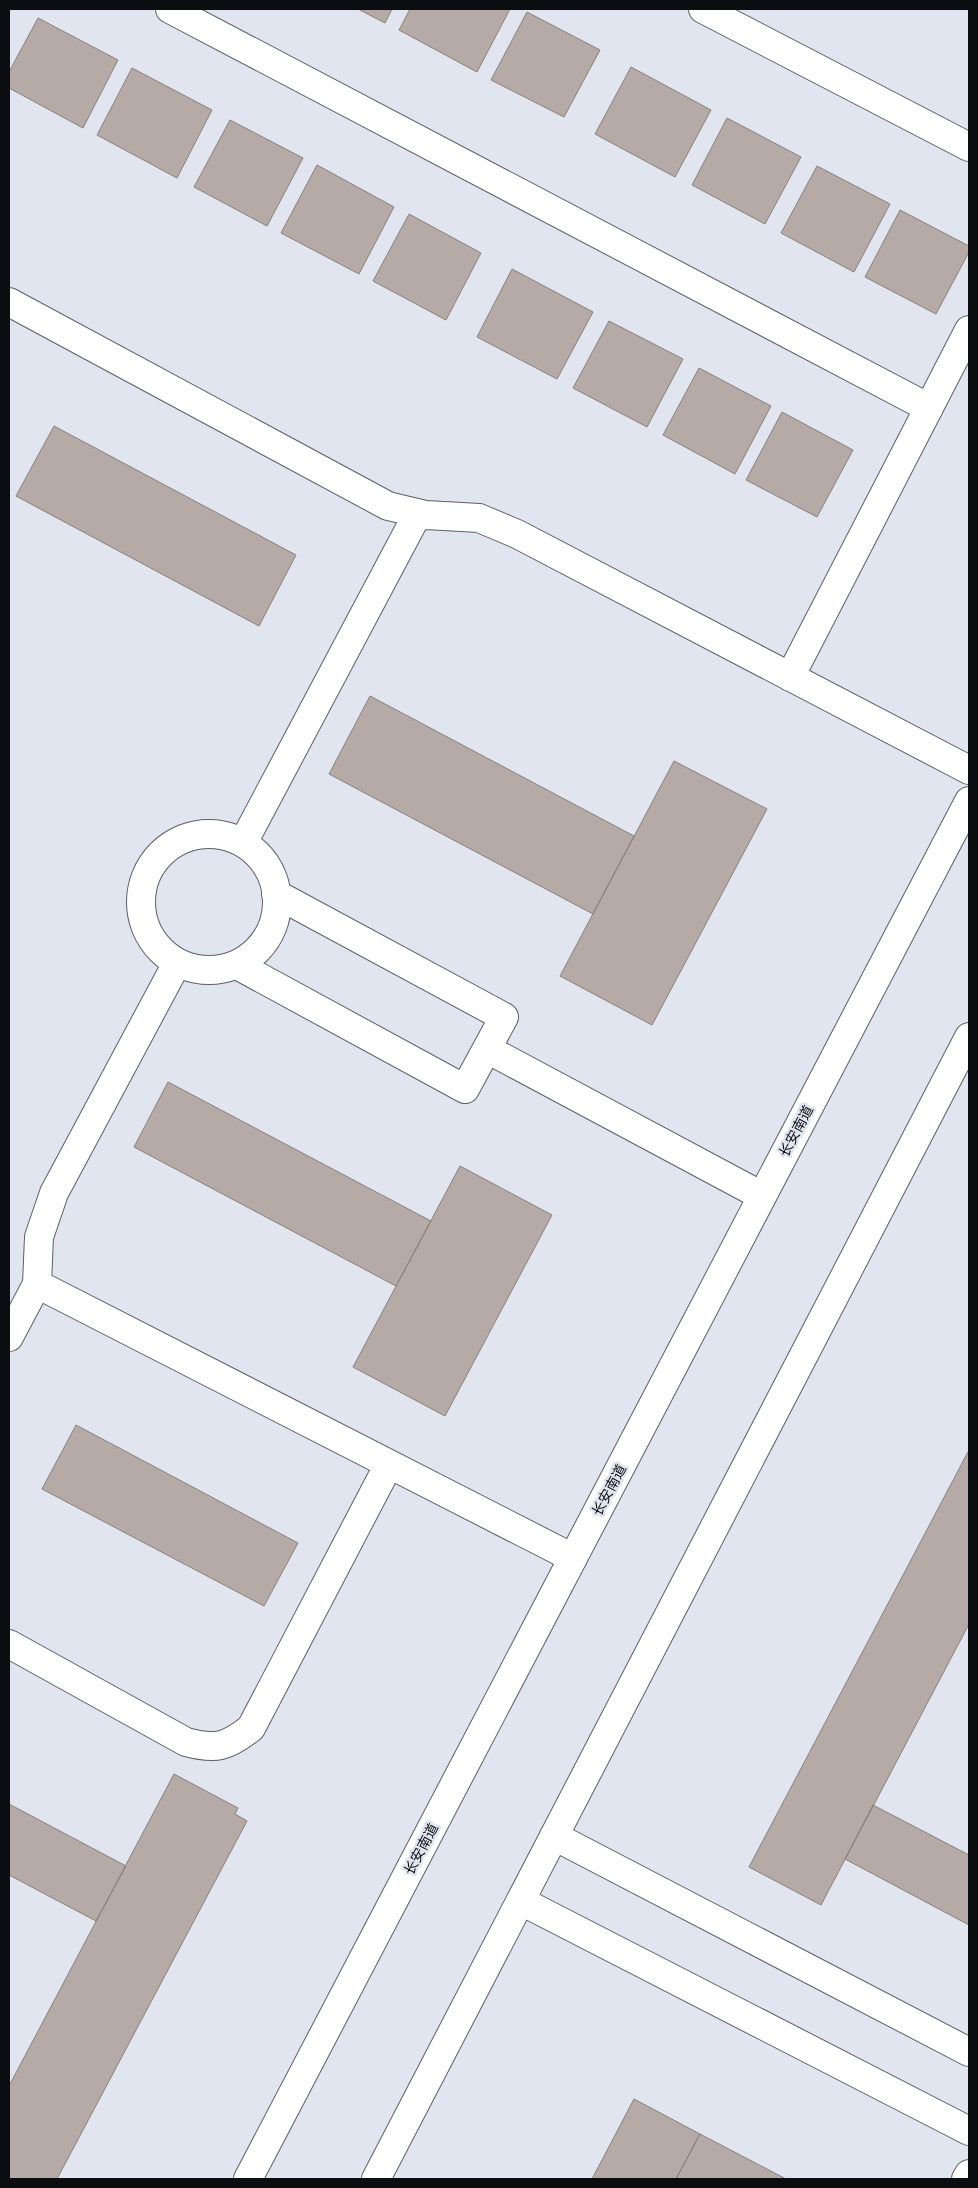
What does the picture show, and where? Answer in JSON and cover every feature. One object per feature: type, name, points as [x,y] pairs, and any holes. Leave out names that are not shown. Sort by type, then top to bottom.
[{"type":"main road","points":[[170,9],[929,408]]},
{"type":"main road","points":[[703,9],[969,147]]},
{"type":"main road","points":[[9,302],[388,506],[426,515],[479,518],[517,534],[969,770]]},
{"type":"main road","points":[[790,677],[969,330]]},
{"type":"main road","points":[[243,843],[418,512]]},
{"type":"main road","name":"长安南道","points":[[248,2179],[969,801]]},
{"type":"main road","points":[[207,834],[226,836],[243,843],[259,855],[270,871],[276,894],[278,907],[274,925],[266,941],[253,954],[236,965],[216,970],[196,969],[177,963],[161,950],[149,934],[142,915],[141,895],[146,876],[156,858],[171,846],[188,838],[207,834]]},
{"type":"main road","points":[[236,965],[465,1089],[504,1017],[276,894]]},
{"type":"main road","points":[[9,1337],[37,1284],[39,1237],[54,1193],[177,963]]},
{"type":"main road","points":[[376,2179],[969,1037]]},
{"type":"main road","points":[[487,1049],[762,1196]]},
{"type":"main road","points":[[37,1284],[573,1558]]},
{"type":"main road","points":[[9,1644],[186,1742],[208,1748],[234,1741],[251,1728],[389,1464]]},
{"type":"main road","points":[[554,1836],[969,2052]]},
{"type":"main road","points":[[521,1901],[969,2131]]},
{"type":"main road","points":[[966,2179],[969,2174]]},
{"type":"building","points":[[358,9],[392,9],[385,23]]},
{"type":"building","points":[[410,9],[510,9],[477,72],[399,30]]},
{"type":"building","points":[[527,12],[600,50],[564,117],[491,80]]},
{"type":"building","points":[[38,18],[118,60],[83,128],[9,88],[9,72]]},
{"type":"building","points":[[631,67],[711,110],[675,177],[595,134]]},
{"type":"building","points":[[132,68],[212,110],[177,178],[97,135]]},
{"type":"building","points":[[727,118],[801,157],[765,224],[692,185]]},
{"type":"building","points":[[230,120],[303,158],[267,226],[194,187]]},
{"type":"building","points":[[317,165],[394,207],[359,274],[281,233]]},
{"type":"building","points":[[817,166],[890,204],[854,272],[781,233]]},
{"type":"building","points":[[900,210],[969,246],[969,252],[936,314],[865,277]]},
{"type":"building","points":[[409,214],[481,253],[446,320],[373,281]]},
{"type":"building","points":[[512,269],[593,312],[557,379],[477,337]]},
{"type":"building","points":[[609,321],[683,359],[647,427],[573,388]]},
{"type":"building","points":[[699,368],[771,406],[735,474],[663,435]]},
{"type":"building","points":[[782,412],[853,450],[817,517],[746,480]]},
{"type":"building","points":[[54,426],[296,555],[259,626],[16,496]]},
{"type":"building","points":[[370,696],[634,836],[593,914],[329,774]]},
{"type":"building","points":[[674,761],[767,809],[652,1025],[560,976]]},
{"type":"building","points":[[168,1082],[431,1221],[396,1286],[134,1147]]},
{"type":"building","points":[[460,1166],[552,1215],[445,1416],[353,1367]]},
{"type":"building","points":[[76,1425],[298,1543],[264,1606],[42,1489]]},
{"type":"building","points":[[969,1450],[969,1624],[821,1905],[749,1867]]},
{"type":"building","points":[[174,1774],[238,1808],[235,1814],[247,1821],[57,2179],[9,2179],[9,2086]]},
{"type":"building","points":[[9,1804],[126,1866],[96,1921],[9,1875]]},
{"type":"building","points":[[873,1805],[969,1855],[969,1925],[845,1859]]},
{"type":"building","points":[[634,2099],[700,2134],[676,2179],[592,2179]]},
{"type":"building","points":[[700,2134],[786,2179],[676,2179]]}]
